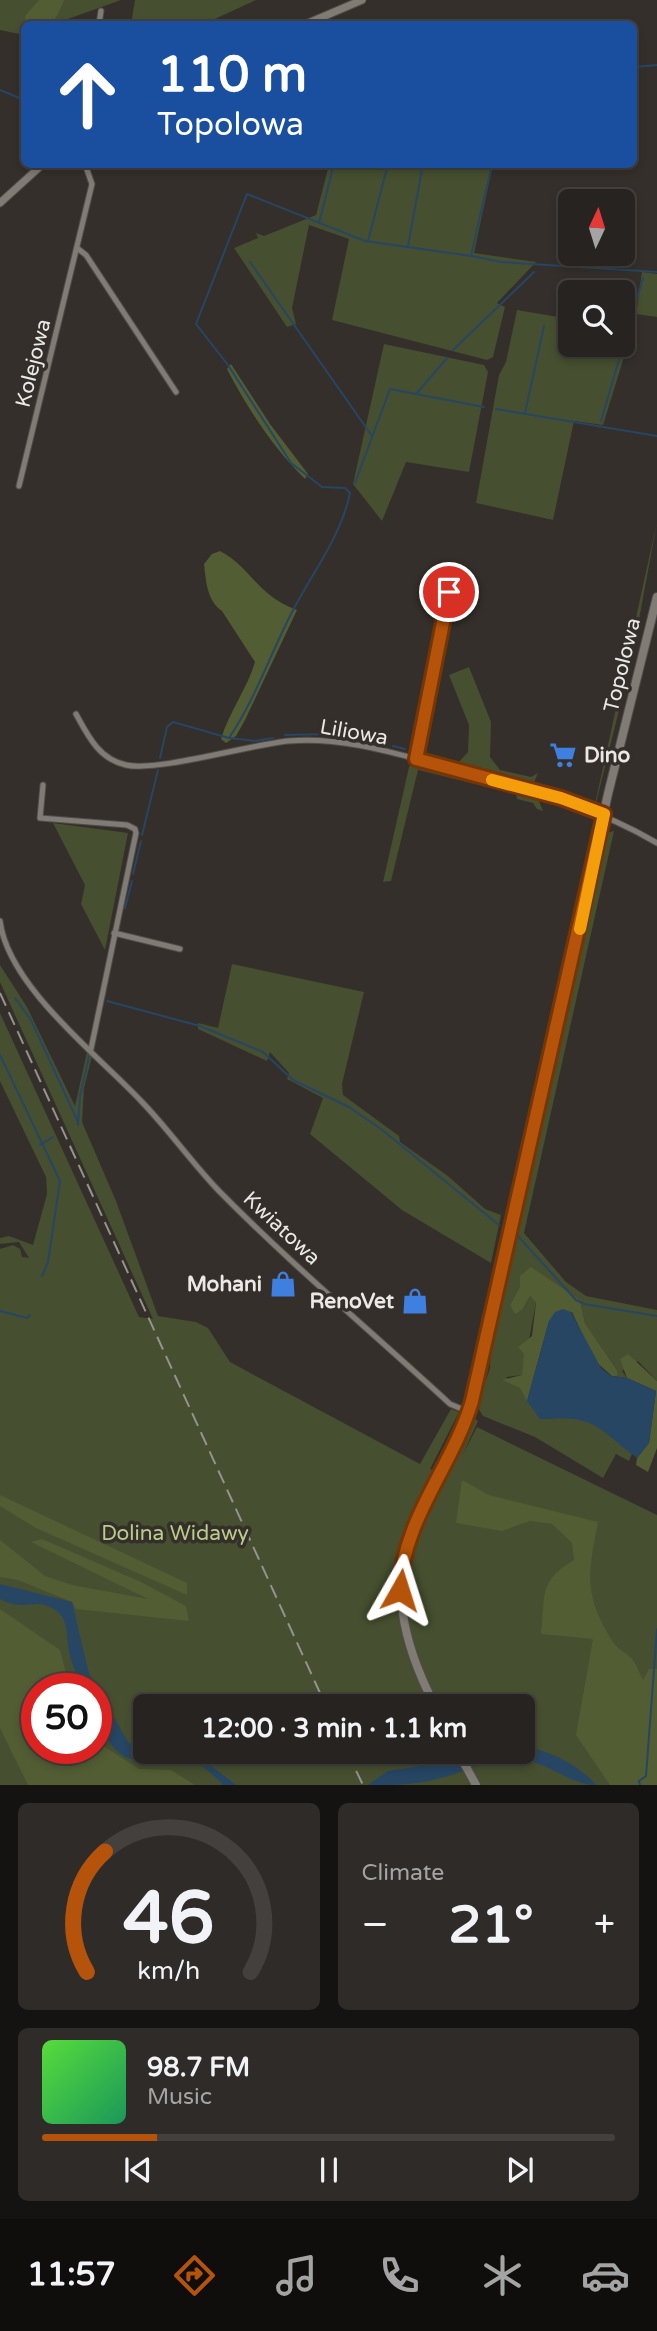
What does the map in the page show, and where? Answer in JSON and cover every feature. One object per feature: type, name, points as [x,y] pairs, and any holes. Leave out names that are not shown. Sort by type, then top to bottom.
[{"type":"main road","name":"Topolowa","points":[[428,1694],[405,1633],[400,1580],[406,1545],[469,1412],[604,814],[657,597]]},
{"type":"main road","points":[[465,1764],[476,1785]]},
{"type":"street","points":[[313,21],[362,0]]},
{"type":"street","points":[[99,21],[101,10]]},
{"type":"street","points":[[0,203],[39,168]]},
{"type":"street","name":"Kolejowa","points":[[19,486],[92,184],[86,168]]},
{"type":"street","points":[[77,248],[86,255],[176,392]]},
{"type":"street","points":[[416,759],[453,569]]},
{"type":"street","name":"Liliowa","points":[[76,714],[99,750],[124,765],[136,767],[280,742],[323,739],[416,759],[561,798],[604,814],[657,843]]},
{"type":"street","points":[[43,785],[40,818],[127,825],[135,829],[91,1049]]},
{"type":"street","name":"Kwiatowa","points":[[0,921],[7,949],[22,976],[159,1120],[218,1190],[450,1404],[469,1412]]},
{"type":"street","points":[[114,933],[180,949]]},
{"type":"green space","points":[[0,0],[121,0],[65,21],[21,21],[21,34],[0,30]]},
{"type":"green space","points":[[39,0],[64,0],[52,21],[26,21],[25,16]]},
{"type":"green space","points":[[135,0],[256,0],[210,21],[132,21]]},
{"type":"green space","points":[[328,168],[492,168],[474,253],[536,262],[497,303],[505,307],[493,357],[487,360],[332,320],[349,239],[309,225],[292,308],[296,324],[287,327],[234,248],[258,238],[256,233],[264,236],[316,215]]},
{"type":"green space","points":[[642,272],[657,274],[657,317],[636,314]]},
{"type":"green space","points":[[517,310],[558,317],[558,357],[624,357],[603,425],[574,421],[553,520],[476,503],[499,375],[506,362]]},
{"type":"green space","points":[[384,344],[484,365],[488,372],[469,472],[406,462],[382,521],[353,484]]},
{"type":"green space","points":[[231,364],[270,424],[308,474],[305,479],[282,454],[252,413],[227,369]]},
{"type":"green space","points":[[657,522],[633,652],[595,804]]},
{"type":"green space","points":[[220,551],[239,565],[272,597],[297,610],[245,720],[236,736],[226,743],[221,739],[224,729],[255,662],[222,611],[213,602],[208,590],[204,564],[212,554]]},
{"type":"green space","points":[[469,667],[491,722],[490,757],[500,770],[531,777],[538,773],[532,787],[460,768],[458,763],[468,752],[469,725],[449,675]]},
{"type":"green space","points":[[413,763],[530,794],[539,801],[543,811],[537,809],[533,803],[517,799],[516,794],[418,770],[391,881],[383,882],[409,767]]},
{"type":"green space","points":[[596,818],[577,921],[563,980],[559,979]]},
{"type":"green space","points":[[53,823],[128,833],[105,950],[81,904],[85,885]]},
{"type":"green space","points":[[614,831],[524,1233],[566,1282],[586,1296],[657,1310],[657,1381],[638,1361],[622,1371],[627,1378],[612,1376],[617,1370],[585,1323],[580,1300],[557,1287],[520,1286],[510,1305],[523,1309],[530,1296],[536,1303],[522,1375],[506,1377],[521,1388],[540,1419],[572,1417],[600,1426],[632,1454],[629,1461],[616,1454],[603,1478],[535,1437],[483,1416],[477,1406],[490,1368],[491,1339],[606,833]]},
{"type":"green space","points":[[232,964],[364,992],[342,1084],[343,1095],[399,1136],[400,1142],[448,1176],[485,1209],[501,1215],[491,1263],[402,1210],[310,1134],[323,1098],[287,1079],[289,1073],[270,1052],[267,1061],[198,1029],[198,1023],[218,1028]]},
{"type":"green space","name":"Dolina Widawy","points":[[0,965],[27,1007],[75,1106],[87,1052],[92,1056],[84,1088],[82,1122],[116,1201],[158,1316],[196,1322],[208,1328],[230,1362],[420,1464],[451,1409],[459,1412],[430,1469],[433,1470],[463,1417],[444,1476],[468,1425],[475,1419],[478,1421],[462,1456],[477,1427],[657,1515],[657,1785],[0,1785],[0,1249],[13,1245],[20,1249],[22,1257],[29,1258],[19,1242],[0,1244],[0,1238],[9,1236],[33,1245],[47,1194],[46,1177],[0,1081],[0,1013],[139,1317],[153,1319],[0,982]]},
{"type":"green space","points":[[558,984],[562,986],[509,1217],[505,1217]]},
{"type":"green space","points":[[531,1267],[580,1300],[585,1323],[617,1370],[617,1376],[612,1376],[595,1361],[572,1312],[549,1321],[527,1401],[520,1388],[502,1380],[522,1375],[524,1354],[518,1347],[532,1336],[536,1303],[530,1296],[523,1309],[515,1314],[510,1305],[520,1286],[520,1276]]},
{"type":"green space","points":[[628,1354],[657,1381],[657,1448],[648,1472],[636,1465],[637,1458],[649,1443],[656,1391],[627,1378],[620,1359]]},
{"type":"green space","points":[[462,1480],[489,1495],[598,1522],[590,1570],[592,1597],[597,1611],[613,1642],[634,1661],[643,1680],[649,1669],[657,1669],[657,1785],[610,1785],[576,1735],[593,1639],[541,1634],[545,1591],[554,1576],[574,1560],[572,1543],[552,1524],[530,1521],[502,1531],[456,1523]]},
{"type":"green space","points":[[0,1495],[187,1583],[187,1595],[36,1528],[0,1506]]},
{"type":"green space","points":[[42,1539],[141,1582],[186,1606],[189,1621],[76,1609],[72,1602],[18,1580],[0,1577],[0,1540],[45,1576],[72,1585],[148,1599],[31,1542]]},
{"type":"green space","points":[[0,1609],[60,1650],[66,1673],[21,1673],[21,1764],[112,1764],[112,1751],[139,1769],[171,1770],[195,1785],[28,1785],[0,1728]]},
{"type":"water","points":[[563,1309],[571,1312],[601,1368],[611,1376],[627,1378],[656,1391],[649,1443],[637,1458],[603,1431],[585,1421],[540,1419],[527,1401],[549,1321],[555,1312]]},
{"type":"water","points":[[0,1584],[72,1602],[89,1673],[76,1673],[69,1652],[66,1625],[60,1614],[42,1604],[21,1605],[0,1599]]},
{"type":"water","points":[[112,1714],[128,1742],[133,1745],[133,1760],[112,1745]]},
{"type":"water","points":[[535,1749],[581,1771],[596,1785],[576,1781],[537,1763]]},
{"type":"water","points":[[197,1764],[209,1764],[236,1785],[223,1785]]},
{"type":"water","points":[[435,1764],[482,1764],[428,1781],[368,1785],[388,1771]]},
{"type":"waterway","points":[[637,67],[657,65]]},
{"type":"waterway","points":[[0,90],[21,99]]},
{"type":"waterway","points":[[319,223],[333,168]]},
{"type":"waterway","points":[[368,241],[387,168]]},
{"type":"waterway","points":[[408,246],[422,168]]},
{"type":"waterway","points":[[160,758],[167,727],[173,722],[229,738],[254,694],[297,603],[332,542],[346,510],[350,493],[345,488],[322,487],[291,463],[228,365],[196,324],[247,194],[365,241],[471,256],[491,168]]},
{"type":"waterway","points":[[472,256],[501,262],[657,272]]},
{"type":"waterway","points":[[250,262],[372,436]]},
{"type":"waterway","points":[[453,350],[534,272]]},
{"type":"waterway","points":[[601,421],[643,278]]},
{"type":"waterway","points":[[525,413],[544,326]]},
{"type":"waterway","points":[[417,393],[447,358]]},
{"type":"waterway","points":[[355,483],[390,389],[484,407]]},
{"type":"waterway","points":[[496,409],[657,436]]},
{"type":"waterway","points":[[285,735],[331,734]]},
{"type":"waterway","points":[[343,736],[382,743]]},
{"type":"waterway","points":[[230,738],[255,741],[273,738]]},
{"type":"waterway","points":[[393,746],[405,749]]},
{"type":"waterway","points":[[142,835],[158,770]]},
{"type":"waterway","points":[[133,874],[141,841]]},
{"type":"waterway","points":[[125,908],[132,881]]},
{"type":"waterway","points":[[15,998],[31,1020],[78,1122]]},
{"type":"waterway","points":[[107,1001],[200,1026],[263,1052],[293,1080],[349,1107],[381,1129],[499,1225]]},
{"type":"waterway","points":[[0,1055],[60,1181],[48,1262],[42,1276]]},
{"type":"waterway","points":[[78,1125],[80,1096],[89,1057]]},
{"type":"waterway","points":[[40,1145],[53,1137]]},
{"type":"waterway","points":[[516,1234],[576,1300],[584,1304],[657,1316]]},
{"type":"waterway","points":[[0,1311],[27,1318],[30,1315]]},
{"type":"waterway","points":[[640,1785],[639,1781],[646,1776],[657,1629]]},
{"type":"railway","points":[[0,993],[321,1694]]},
{"type":"railway","points":[[353,1764],[363,1785]]},
{"type":"slow traffic","points":[[492,780],[561,798],[604,814],[580,929]]},
{"type":"place","name":"Dino","points":[[563,755]]},
{"type":"place","name":"Mohani","points":[[283,1284]]},
{"type":"place","name":"RenoVet","points":[[415,1301]]},
{"type":"route","points":[[400,1590],[406,1545],[462,1432],[481,1367],[604,814],[561,798],[416,759],[449,592]]}]
